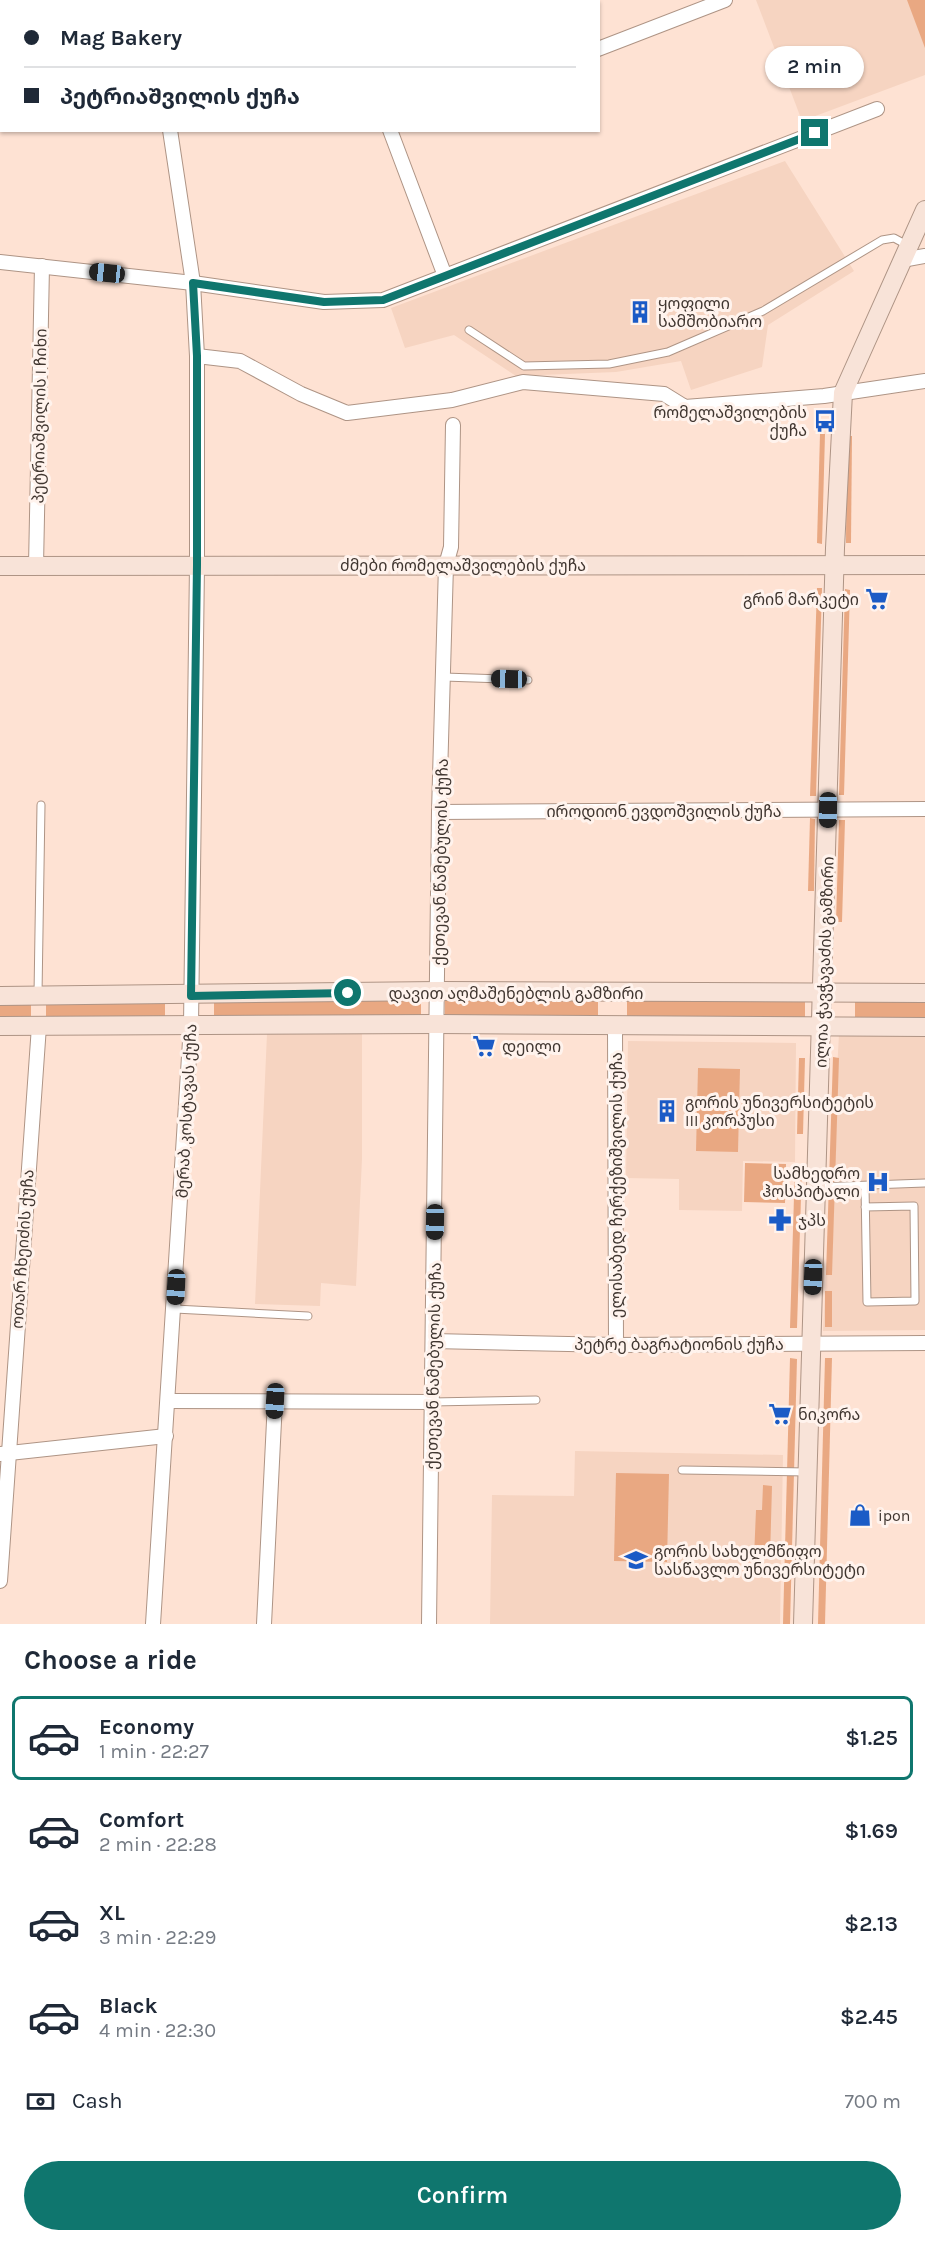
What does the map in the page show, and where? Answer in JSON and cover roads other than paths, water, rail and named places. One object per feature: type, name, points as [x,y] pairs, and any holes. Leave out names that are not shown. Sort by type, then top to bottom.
[{"type":"street","points":[[600,48],[725,0]]},
{"type":"street","points":[[0,262],[193,283],[324,302],[383,300],[877,109]]},
{"type":"street","name":"მერაბ კოსტავას ქუჩა","points":[[153,1624],[175,1309],[191,1025],[197,565],[197,356],[193,283],[170,132]]},
{"type":"street","points":[[391,132],[445,276]]},
{"type":"street","name":"ილია ჭავჭავაძის გამზირი","points":[[803,1624],[810,1344],[824,994],[835,566],[843,393],[925,210]]},
{"type":"street","points":[[906,253],[925,256]]},
{"type":"street","name":"პეტრიაშვილის I ჩიხი","points":[[36,566],[42,267]]},
{"type":"street","points":[[197,356],[240,361],[301,394],[347,413],[452,400],[524,382],[664,394],[685,407],[843,393],[925,381]]},
{"type":"street","name":"ქეთევან წამებულის ქუჩა","points":[[429,1624],[439,812],[446,565],[452,547],[453,425]]},
{"type":"street","name":"ძმები რომელაშვილების ქუჩა","points":[[0,566],[925,565]]},
{"type":"street","name":"იროდიონ ევდოშვილის ქუჩა","points":[[439,812],[925,809]]},
{"type":"street","name":"დავით აღმაშენებლის გამზირი","points":[[0,996],[191,996],[438,991],[925,993]]},
{"type":"street","name":"დავით აღმაშენებლის გამზირი","points":[[0,1026],[438,1024],[925,1027]]},
{"type":"street","name":"ოთარ ჩხეიძის ქუჩა","points":[[0,1581],[4,1453],[39,1026]]},
{"type":"street","name":"ელისაბედ ჩერქეზიშვილის ქუჩა","points":[[615,1026],[616,1345]]},
{"type":"street","name":"პეტრე ბაგრატიონის ქუჩა","points":[[433,1341],[616,1345],[925,1342]]},
{"type":"street","points":[[169,1401],[432,1401]]},
{"type":"street","points":[[264,1624],[275,1401]]},
{"type":"street","points":[[4,1453],[166,1436]]},
{"type":"lane","points":[[469,330],[524,366],[609,364],[668,352],[763,312],[882,240],[894,238],[906,253]]},
{"type":"lane","points":[[444,677],[528,680]]},
{"type":"lane","points":[[38,996],[41,805]]},
{"type":"lane","points":[[816,1187],[925,1183]]},
{"type":"lane","points":[[865,1186],[865,1207],[867,1302],[915,1301],[914,1206],[865,1207]]},
{"type":"lane","points":[[175,1309],[308,1316]]},
{"type":"lane","points":[[432,1401],[536,1400]]},
{"type":"lane","points":[[682,1470],[807,1472]]},
{"type":"place","name":"ყოფილი სამშობიარო","points":[[640,312]]},
{"type":"place","name":"რომელაშვილების ქუჩა","points":[[825,421]]},
{"type":"place","name":"გრინ მარკეტი","points":[[877,599]]},
{"type":"place","name":"დეილი","points":[[484,1046]]},
{"type":"place","name":"გორის უნივერსიტეტის III კორპუსი","points":[[667,1111]]},
{"type":"place","name":"სამხედრო ჰოსპიტალი","points":[[878,1182]]},
{"type":"place","name":"ჯპს","points":[[780,1220]]},
{"type":"place","name":"ნიკორა","points":[[780,1414]]},
{"type":"place","name":"ipon","points":[[860,1515]]},
{"type":"place","name":"გორის სახელმწიფო სასწავლო უნივერსიტეტი","points":[[636,1560]]}]
